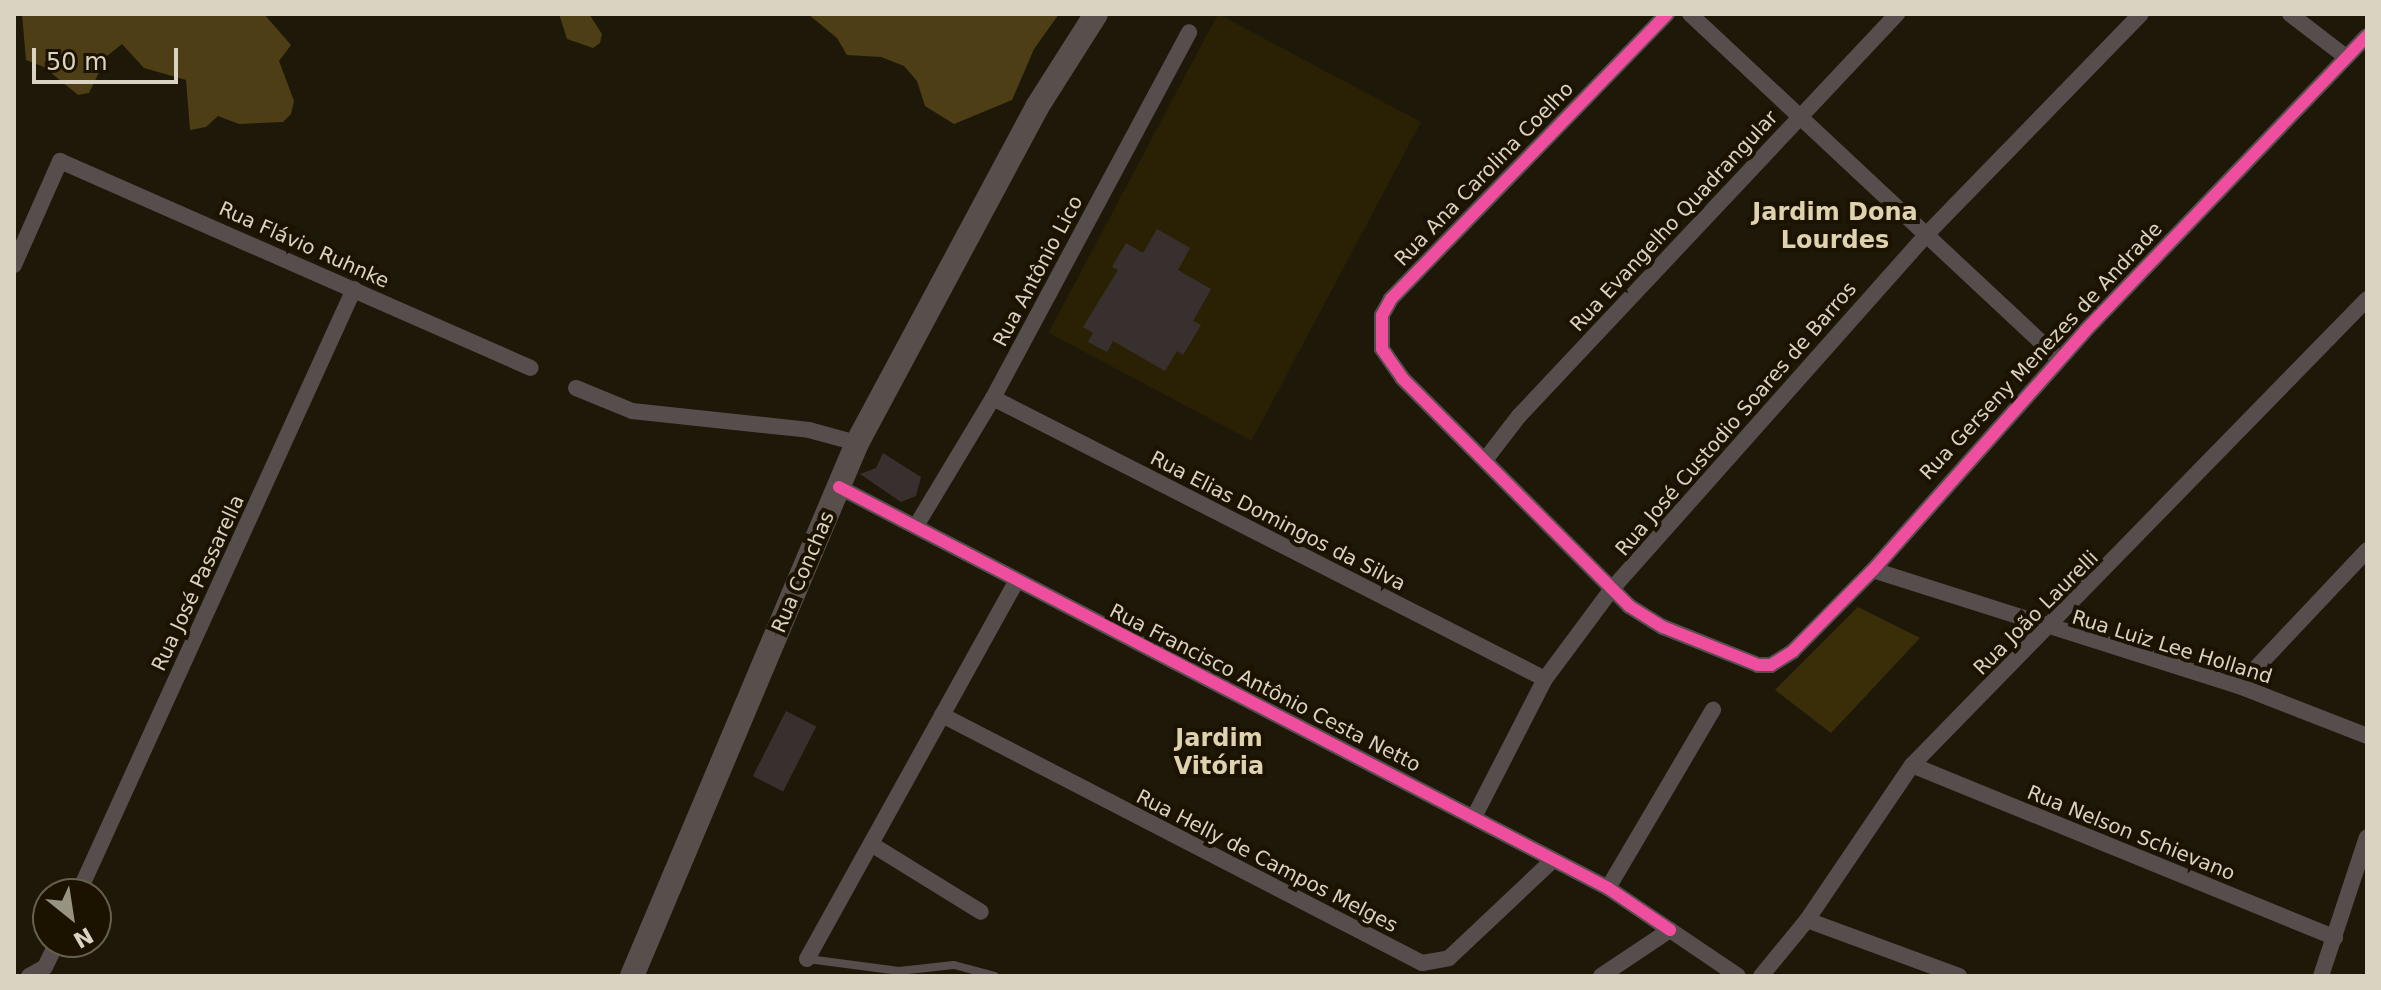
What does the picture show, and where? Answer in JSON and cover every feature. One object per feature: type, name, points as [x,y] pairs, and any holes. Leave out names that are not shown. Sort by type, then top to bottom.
[{"type":"main road","name":"Rua Conchas","points":[[632,976],[857,443],[1037,107],[1096,14]]},
{"type":"street","name":"Rua Ana Carolina Coelho","points":[[1611,590],[1402,378],[1382,349],[1382,315],[1391,299],[1667,14]]},
{"type":"street","points":[[1690,14],[2059,359]]},
{"type":"street","name":"Rua Evangelho Quadrangular","points":[[1485,460],[1519,416],[1897,14]]},
{"type":"street","name":"Rua José Custodio Soares de Barros","points":[[1474,817],[1545,679],[1611,590],[1926,235],[2141,14]]},
{"type":"street","points":[[2290,14],[2346,57]]},
{"type":"street","name":"Rua Antônio Lico","points":[[916,526],[993,398],[1189,32]]},
{"type":"street","name":"Rua Gerseny Menezes de Andrade","points":[[1611,590],[1644,617],[1735,657],[1758,665],[1781,660],[1873,570],[2059,359],[2367,36]]},
{"type":"street","name":"Rua Flávio Ruhnke","points":[[14,265],[60,161],[531,368]]},
{"type":"street","name":"Rua José Passarella","points":[[85,878],[354,289]]},
{"type":"street","name":"Rua João Laurelli","points":[[1761,976],[1807,920],[1912,765],[2049,630],[2367,299]]},
{"type":"street","points":[[576,388],[632,411],[809,430],[857,443]]},
{"type":"street","name":"Rua Elias Domingos da Silva","points":[[993,398],[1545,679]]},
{"type":"street","name":"Rua Francisco Antônio Cesta Netto","points":[[839,487],[916,526],[1015,583],[1608,888],[1738,976]]},
{"type":"street","points":[[2239,686],[2367,550]]},
{"type":"street","name":"Rua Luiz Lee Holland","points":[[1873,570],[2049,630],[2239,686],[2367,736]]},
{"type":"street","points":[[807,959],[1015,583]]},
{"type":"street","points":[[1608,888],[1713,710]]},
{"type":"street","name":"Rua Helly de Campos Melges","points":[[942,715],[1422,963],[1449,958],[1553,860]]},
{"type":"street","name":"Rua Nelson Schievano","points":[[1912,765],[2335,938]]},
{"type":"street","points":[[2321,976],[2367,837]]},
{"type":"street","points":[[871,844],[981,912]]},
{"type":"street","points":[[1807,920],[1959,976]]},
{"type":"street","points":[[1601,976],[1670,930]]},
{"type":"street","points":[[29,976],[45,967],[49,958]]},
{"type":"lane","points":[[807,959],[899,971],[954,965],[995,976]]},
{"type":"shaded area","points":[[22,14],[264,14],[291,45],[279,61],[294,101],[291,114],[283,122],[239,124],[218,116],[206,127],[190,130],[186,80],[144,68],[122,44],[107,56],[89,93],[78,95],[44,67],[26,60]]},
{"type":"shaded area","points":[[559,14],[589,14],[602,34],[600,43],[593,48],[567,39]]},
{"type":"shaded area","points":[[808,14],[1059,14],[1034,49],[1012,100],[954,124],[925,106],[917,81],[904,66],[881,57],[847,55],[837,38]]},
{"type":"shaded area","points":[[1218,14],[1421,122],[1252,441],[1049,333]]},
{"type":"shaded area","points":[[1858,607],[1920,638],[1831,733],[1775,690]]},
{"type":"building","points":[[1157,229],[1190,248],[1178,270],[1211,289],[1193,321],[1201,325],[1183,355],[1177,351],[1165,371],[1113,341],[1107,352],[1088,342],[1093,333],[1083,327],[1118,270],[1112,267],[1126,243],[1143,253]]},
{"type":"building","points":[[883,453],[921,477],[916,496],[901,502],[860,474],[876,468]]},
{"type":"building","points":[[786,711],[816,726],[783,791],[753,776]]},
{"type":"cycle path","points":[[1667,14],[1391,299],[1382,315],[1382,349],[1402,378],[1629,606],[1663,627],[1758,665],[1771,665],[1793,651],[1873,570],[2085,331],[2367,36]]},
{"type":"cycle path","points":[[839,487],[1608,888],[1670,930]]},
{"type":"district","name":"Jardim Dona Lourdes","points":[[1835,227]]},
{"type":"district","name":"Jardim Vitória","points":[[1219,753]]}]
